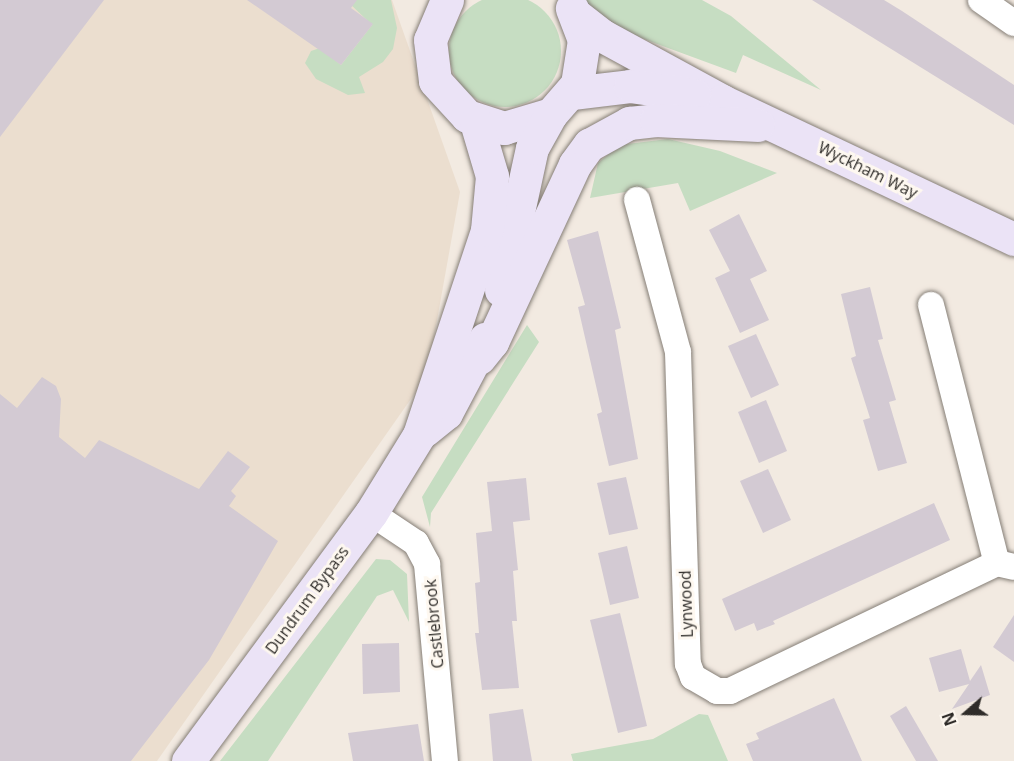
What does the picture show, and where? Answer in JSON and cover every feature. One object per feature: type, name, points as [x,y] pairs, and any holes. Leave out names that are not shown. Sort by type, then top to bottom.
[{"type":"main road","points":[[436,8],[429,57],[435,81],[456,109],[476,122]]},
{"type":"main road","name":"Wyckham Way","points":[[572,8],[603,36],[722,101],[783,127],[1014,239]]},
{"type":"main road","name":"Dundrum Bypass","points":[[419,435],[446,413],[479,358],[506,274],[532,148],[584,64],[584,40],[572,8]]},
{"type":"main road","name":"Wyckham Way","points":[[476,122],[519,127],[561,104],[630,86],[722,101]]},
{"type":"main road","points":[[479,358],[497,332],[575,164],[589,145],[629,123],[656,120],[783,127]]},
{"type":"main road","name":"Dundrum Bypass","points":[[188,761],[371,513],[419,435],[487,230],[492,176],[476,122]]},
{"type":"street","points":[[981,0],[1014,23]]},
{"type":"street","name":"Lynwood","points":[[637,200],[678,352],[688,664],[693,677],[717,691],[730,691],[1005,565],[931,305]]},
{"type":"street","name":"Castlebrook","points":[[371,513],[416,543],[427,564],[446,761]]},
{"type":"shaded area","points":[[0,0],[392,0],[460,192],[427,376],[157,761],[0,761]]},
{"type":"green space","points":[[505,-5],[526,0],[544,12],[556,30],[561,51],[556,72],[544,90],[526,102],[505,107],[484,102],[466,90],[454,72],[449,51],[454,30],[466,12],[484,0]]},
{"type":"green space","points":[[346,0],[391,0],[397,28],[393,49],[383,62],[359,77],[365,93],[348,95],[316,79],[305,63],[311,51],[320,48],[341,65],[372,25]]},
{"type":"green space","points":[[579,0],[702,0],[731,16],[821,90],[743,55],[736,73],[668,48],[628,33]]},
{"type":"green space","points":[[668,139],[720,151],[777,173],[690,211],[678,183],[590,198],[598,163],[619,145]]},
{"type":"green space","points":[[527,325],[539,342],[431,513],[430,527],[422,497]]},
{"type":"green space","points":[[376,559],[390,560],[407,574],[409,622],[393,590],[377,596],[268,761],[220,761]]},
{"type":"green space","points":[[699,714],[708,715],[728,761],[573,761],[571,754],[653,739]]},
{"type":"building","points":[[0,0],[104,0],[0,137]]},
{"type":"building","points":[[247,0],[357,0],[351,8],[373,24],[341,65]]},
{"type":"building","points":[[812,0],[884,0],[902,11],[1014,85],[1014,125]]},
{"type":"building","points":[[739,214],[767,271],[750,279],[769,320],[740,333],[715,278],[730,271],[709,230]]},
{"type":"building","points":[[598,231],[621,328],[615,330],[638,459],[609,466],[597,414],[602,412],[578,307],[585,305],[567,240]]},
{"type":"building","points":[[870,287],[883,339],[878,340],[896,400],[889,402],[907,463],[878,471],[863,420],[870,418],[851,358],[856,356],[841,294]]},
{"type":"building","points":[[756,334],[779,385],[751,398],[728,346]]},
{"type":"building","points":[[42,377],[56,386],[61,399],[59,437],[85,458],[99,440],[199,489],[228,451],[250,467],[231,491],[236,496],[229,506],[278,541],[209,660],[131,761],[0,761],[0,394],[17,408]]},
{"type":"building","points":[[766,400],[787,451],[759,463],[738,412]]},
{"type":"building","points":[[768,469],[791,520],[763,533],[740,481]]},
{"type":"building","points":[[626,477],[638,529],[609,535],[597,483]]},
{"type":"building","points":[[526,478],[530,520],[513,522],[518,570],[513,571],[517,621],[512,621],[519,688],[482,690],[475,633],[479,633],[475,583],[480,582],[476,533],[492,531],[487,482]]},
{"type":"building","points":[[934,503],[950,540],[773,621],[775,624],[757,631],[754,623],[735,631],[722,599]]},
{"type":"building","points":[[627,546],[639,598],[610,605],[598,553]]},
{"type":"building","points":[[620,613],[647,726],[618,733],[590,620]]},
{"type":"building","points":[[1014,615],[1014,662],[993,647]]},
{"type":"building","points":[[399,643],[400,692],[363,694],[362,644]]},
{"type":"building","points":[[961,649],[970,681],[981,665],[990,695],[952,709],[969,684],[939,692],[929,658]]},
{"type":"building","points":[[834,698],[862,761],[753,761],[746,744],[759,739],[756,733]]},
{"type":"building","points":[[906,706],[938,761],[916,761],[890,716]]},
{"type":"building","points":[[523,709],[532,761],[493,761],[489,714]]},
{"type":"building","points":[[418,724],[424,761],[353,761],[348,733]]}]
